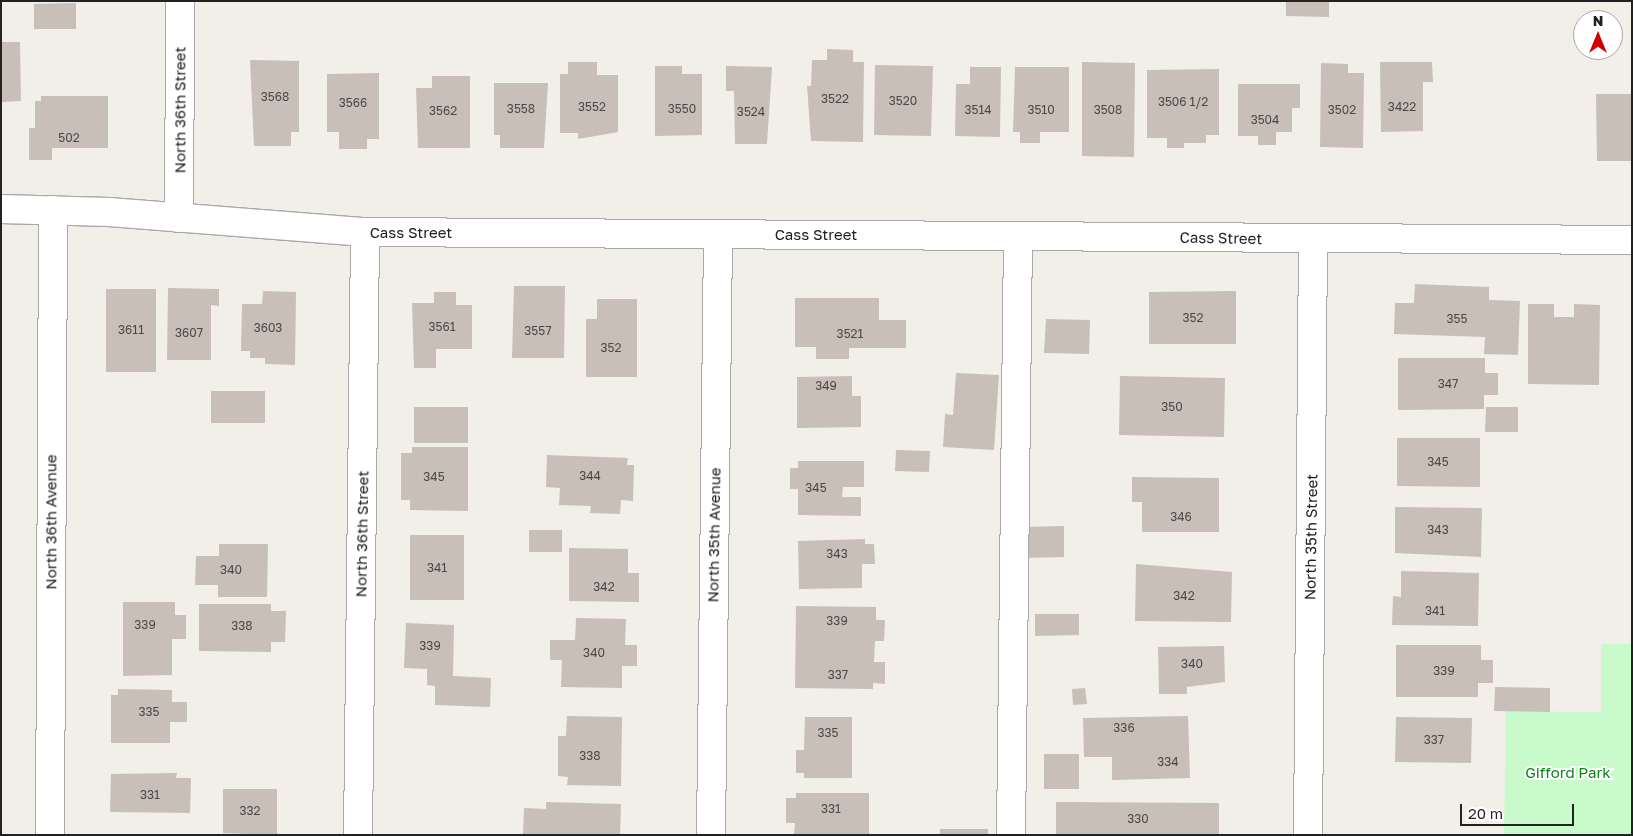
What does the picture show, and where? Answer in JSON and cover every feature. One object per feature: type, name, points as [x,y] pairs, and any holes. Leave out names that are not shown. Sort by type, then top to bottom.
[{"type":"street","name":"North 36th Street","points":[[179,218],[180,1]]},
{"type":"street","name":"Cass Street","points":[[1,209],[53,210],[365,232],[1632,240]]},
{"type":"street","name":"North 36th Avenue","points":[[50,835],[53,210]]},
{"type":"street","name":"North 36th Street","points":[[358,835],[365,232]]},
{"type":"street","name":"North 35th Avenue","points":[[711,835],[718,234]]},
{"type":"street","points":[[1011,835],[1018,236]]},
{"type":"street","name":"North 35th Street","points":[[1308,835],[1313,239]]},
{"type":"green space","name":"Gifford Park","points":[[1601,644],[1632,644],[1632,835],[1504,835],[1506,711],[1601,712]]},
{"type":"building","points":[[1286,1],[1329,1],[1329,17],[1286,16]]},
{"type":"building","points":[[76,3],[76,29],[34,29],[34,4]]},
{"type":"building","points":[[1,42],[20,42],[21,101],[1,102]]},
{"type":"building","points":[[827,49],[853,50],[853,62],[864,62],[863,142],[811,141],[807,86],[811,86],[812,60],[827,60]]},
{"type":"building","points":[[250,60],[299,61],[299,132],[291,132],[291,146],[254,146]]},
{"type":"building","points":[[568,62],[597,62],[597,75],[618,75],[618,132],[578,139],[578,133],[560,133],[560,74],[568,74]]},
{"type":"building","points":[[1082,62],[1135,63],[1134,157],[1082,156]]},
{"type":"building","points":[[1380,62],[1432,62],[1433,82],[1423,82],[1423,131],[1381,132]]},
{"type":"building","points":[[1321,63],[1348,64],[1348,73],[1364,73],[1363,148],[1320,147]]},
{"type":"building","points":[[875,65],[933,66],[931,136],[874,135]]},
{"type":"building","points":[[655,66],[682,66],[682,74],[702,74],[702,135],[655,136]]},
{"type":"building","points":[[726,66],[772,67],[767,144],[735,144],[734,91],[726,91]]},
{"type":"building","points":[[970,67],[1001,67],[1000,137],[955,136],[956,84],[970,84]]},
{"type":"building","points":[[1015,67],[1069,67],[1069,132],[1040,132],[1040,143],[1020,143],[1020,132],[1013,132]]},
{"type":"building","points":[[1219,69],[1219,135],[1206,135],[1206,143],[1184,143],[1184,148],[1167,148],[1167,138],[1147,138],[1147,70]]},
{"type":"building","points":[[379,73],[379,139],[367,139],[367,149],[339,149],[339,132],[327,132],[327,74]]},
{"type":"building","points":[[432,76],[470,76],[470,148],[418,148],[416,88],[432,88]]},
{"type":"building","points":[[494,83],[548,83],[544,148],[500,148],[500,135],[494,135]]},
{"type":"building","points":[[1238,84],[1300,84],[1300,108],[1292,108],[1292,132],[1276,132],[1276,145],[1258,145],[1258,136],[1238,136]]},
{"type":"building","points":[[1596,94],[1632,94],[1632,161],[1597,161]]},
{"type":"building","points":[[41,96],[108,96],[108,148],[52,148],[52,160],[29,160],[29,128],[35,128],[35,101],[41,101]]},
{"type":"building","points":[[1415,284],[1489,287],[1489,300],[1520,301],[1518,355],[1484,354],[1485,337],[1394,334],[1395,303],[1414,303]]},
{"type":"building","points":[[514,286],[565,286],[564,358],[512,358]]},
{"type":"building","points":[[168,288],[219,289],[219,306],[211,305],[211,360],[167,360]]},
{"type":"building","points":[[106,289],[156,289],[156,372],[106,372]]},
{"type":"building","points":[[263,291],[296,292],[295,365],[265,364],[265,358],[250,358],[250,351],[241,351],[242,304],[262,304]]},
{"type":"building","points":[[1236,291],[1236,344],[1149,344],[1149,292]]},
{"type":"building","points":[[434,292],[456,292],[456,305],[472,305],[472,349],[436,349],[436,368],[414,368],[412,303],[434,303]]},
{"type":"building","points":[[795,298],[879,298],[879,320],[906,320],[906,348],[849,348],[849,359],[816,359],[816,347],[795,347]]},
{"type":"building","points":[[597,299],[637,299],[637,377],[586,377],[586,319],[597,319]]},
{"type":"building","points":[[1528,304],[1554,304],[1554,317],[1574,317],[1574,304],[1600,305],[1599,385],[1528,384]]},
{"type":"building","points":[[1046,319],[1090,320],[1089,354],[1044,353]]},
{"type":"building","points":[[1398,358],[1485,358],[1485,373],[1498,373],[1498,395],[1484,395],[1484,409],[1398,410]]},
{"type":"building","points":[[956,373],[999,375],[994,450],[943,447],[945,414],[953,415]]},
{"type":"building","points":[[852,376],[852,396],[861,396],[861,427],[797,428],[797,377]]},
{"type":"building","points":[[1120,376],[1225,378],[1224,437],[1119,435]]},
{"type":"building","points":[[211,391],[265,391],[265,423],[211,423]]},
{"type":"building","points":[[414,407],[468,407],[468,443],[414,443]]},
{"type":"building","points":[[1486,407],[1518,407],[1518,432],[1485,432]]},
{"type":"building","points":[[1397,438],[1480,438],[1480,487],[1397,486]]},
{"type":"building","points":[[412,447],[468,447],[468,511],[410,510],[410,500],[401,500],[401,453],[412,453]]},
{"type":"building","points":[[896,450],[930,451],[929,472],[895,471]]},
{"type":"building","points":[[547,455],[628,458],[627,465],[634,465],[633,501],[621,500],[620,514],[590,513],[591,506],[559,505],[560,488],[546,487]]},
{"type":"building","points":[[798,461],[864,461],[864,487],[843,487],[842,497],[861,497],[861,516],[798,515],[798,489],[790,489],[790,468],[798,468]]},
{"type":"building","points":[[1132,477],[1219,478],[1219,532],[1142,532],[1142,502],[1132,502]]},
{"type":"building","points":[[1395,507],[1482,508],[1481,557],[1395,553]]},
{"type":"building","points":[[1064,526],[1064,557],[1021,558],[1020,527]]},
{"type":"building","points":[[529,530],[562,530],[562,552],[529,552]]},
{"type":"building","points":[[410,535],[464,535],[464,600],[410,600]]},
{"type":"building","points":[[865,539],[865,544],[874,544],[875,564],[862,564],[862,588],[799,589],[798,541]]},
{"type":"building","points":[[219,544],[268,544],[267,597],[218,597],[218,585],[195,585],[196,556],[219,556]]},
{"type":"building","points":[[569,548],[628,549],[628,573],[639,573],[639,602],[569,601]]},
{"type":"building","points":[[1136,564],[1232,572],[1231,622],[1135,621]]},
{"type":"building","points":[[1401,571],[1479,573],[1478,626],[1392,625],[1393,596],[1401,597]]},
{"type":"building","points":[[123,602],[175,602],[175,615],[186,615],[186,639],[172,639],[172,675],[123,676]]},
{"type":"building","points":[[199,604],[271,604],[271,611],[286,611],[285,642],[271,642],[271,652],[199,651]]},
{"type":"building","points":[[796,606],[876,607],[876,620],[885,620],[884,641],[875,641],[874,662],[885,662],[885,684],[873,683],[873,689],[795,688]]},
{"type":"building","points":[[1035,614],[1079,614],[1079,635],[1035,636]]},
{"type":"building","points":[[576,618],[626,619],[625,645],[637,645],[637,666],[622,666],[622,688],[561,687],[562,660],[550,660],[550,640],[575,640]]},
{"type":"building","points":[[406,623],[454,625],[453,676],[491,678],[490,707],[435,705],[435,686],[427,685],[427,669],[404,668]]},
{"type":"building","points":[[1396,645],[1481,645],[1481,660],[1493,660],[1493,683],[1478,683],[1478,697],[1396,697]]},
{"type":"building","points":[[1224,646],[1225,682],[1187,687],[1187,694],[1159,694],[1158,647]]},
{"type":"building","points":[[1495,687],[1550,688],[1550,712],[1494,711]]},
{"type":"building","points":[[1085,688],[1087,704],[1073,705],[1072,689]]},
{"type":"building","points":[[118,689],[172,690],[172,702],[187,702],[187,722],[170,722],[170,743],[111,743],[111,695],[118,695]]},
{"type":"building","points":[[567,716],[622,717],[621,786],[567,785],[568,777],[558,776],[558,736],[566,736]]},
{"type":"building","points":[[1188,716],[1190,778],[1112,780],[1112,757],[1084,757],[1083,718]]},
{"type":"building","points":[[805,717],[852,717],[852,778],[804,778],[804,773],[796,773],[796,750],[804,750]]},
{"type":"building","points":[[1396,717],[1472,718],[1471,763],[1395,762]]},
{"type":"building","points":[[1044,754],[1079,754],[1079,789],[1044,789]]},
{"type":"building","points":[[177,773],[176,778],[191,778],[190,813],[110,812],[111,774]]},
{"type":"building","points":[[223,789],[277,789],[277,835],[223,833]]},
{"type":"building","points":[[796,793],[869,793],[869,835],[794,835],[795,823],[786,823],[786,798],[796,798]]},
{"type":"building","points":[[546,802],[621,804],[620,835],[523,835],[524,808],[546,809]]},
{"type":"building","points":[[1056,802],[1219,803],[1219,835],[1056,835]]},
{"type":"building","points":[[940,829],[988,829],[988,835],[940,835]]}]
